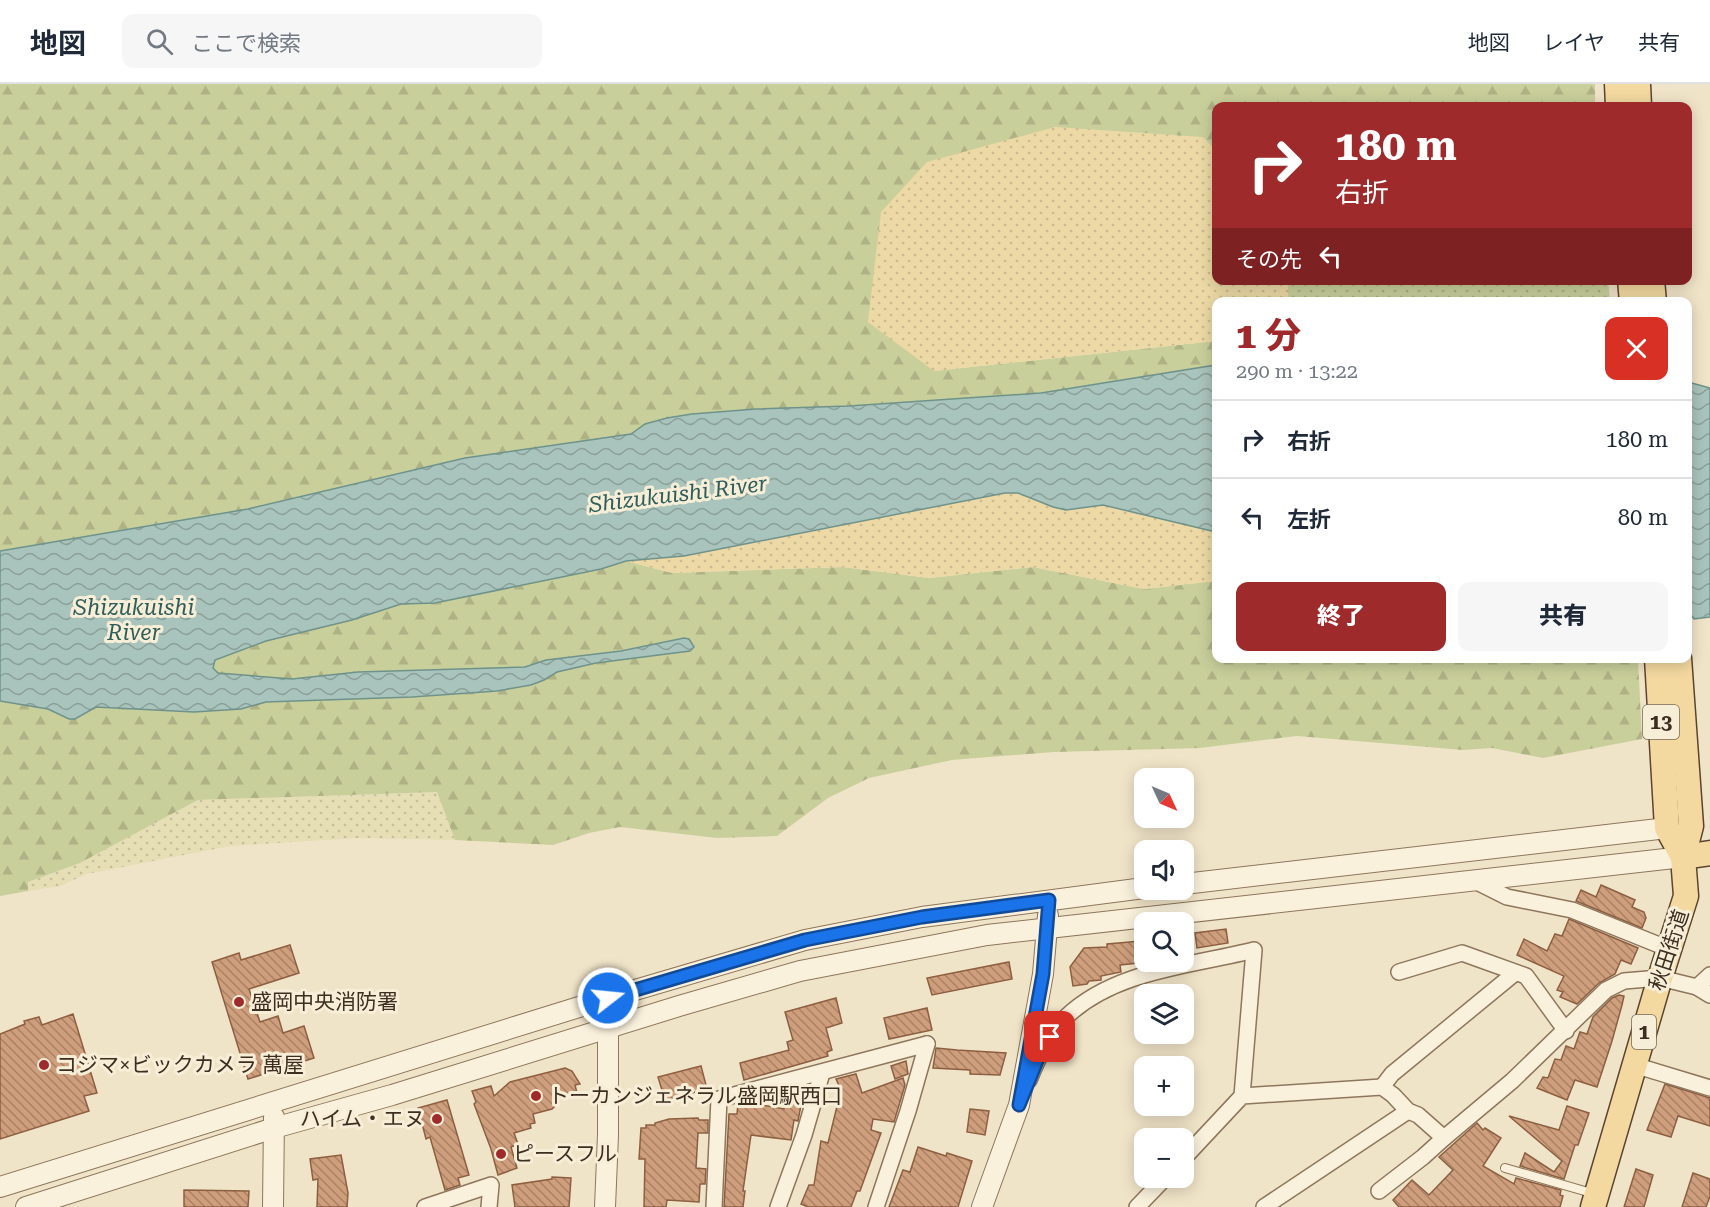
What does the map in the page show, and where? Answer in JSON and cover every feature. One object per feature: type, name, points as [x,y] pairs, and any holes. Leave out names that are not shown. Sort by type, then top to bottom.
[{"type":"main road","points":[[1617,84],[1618,102]]},
{"type":"main road","points":[[1638,84],[1639,102]]},
{"type":"main road","name":"13","points":[[1658,663],[1677,784],[1701,825],[1683,857]]},
{"type":"main road","name":"13","points":[[1667,828],[1677,784],[1680,663]]},
{"type":"main road","points":[[1667,828],[1701,825]]},
{"type":"main road","name":"1","points":[[1667,828],[1683,857]]},
{"type":"main road","points":[[1683,857],[1710,854]]},
{"type":"main road","name":"秋田街道","points":[[1594,1201],[1686,897],[1683,857]]},
{"type":"street","points":[[1194,883],[1667,828]]},
{"type":"street","points":[[26,1207],[274,1128],[392,1095],[608,1028],[800,972],[976,937],[1683,857]]},
{"type":"street","points":[[1473,880],[1507,897],[1572,910],[1669,949]]},
{"type":"street","points":[[0,1187],[608,998],[805,940],[922,917],[1134,889]]},
{"type":"street","points":[[1019,1105],[1043,974],[1049,900]]},
{"type":"street","points":[[982,1207],[1037,1061],[1050,1037],[1065,1018],[1094,996],[1145,975],[1254,950],[1242,1096],[1194,1147]]},
{"type":"street","points":[[1399,972],[1462,953],[1526,976],[1566,1031]]},
{"type":"street","points":[[1382,1087],[1392,1074],[1515,973]]},
{"type":"street","points":[[1379,1191],[1423,1157],[1512,1081],[1606,990],[1624,981],[1660,978],[1703,991],[1710,975]]},
{"type":"street","points":[[605,1207],[608,1135],[608,998]]},
{"type":"street","points":[[714,1207],[719,1099],[927,1044],[905,1122],[876,1207]]},
{"type":"street","points":[[1634,1065],[1710,1088]]},
{"type":"street","points":[[778,1207],[804,1135],[822,1073]]},
{"type":"street","points":[[1242,1096],[1382,1087],[1408,1111],[1418,1115],[1444,1138]]},
{"type":"street","points":[[273,1207],[274,1102]]},
{"type":"street","points":[[1264,1207],[1408,1111]]},
{"type":"street","points":[[426,1207],[490,1185],[489,1207]]},
{"type":"street","points":[[1137,1207],[1155,1188]]},
{"type":"lane","points":[[1505,1168],[1594,1201]]},
{"type":"shaded area","points":[[437,792],[455,840],[359,838],[230,846],[87,874],[60,886],[28,891],[28,882],[80,863],[198,800]]},
{"type":"green space","points":[[0,84],[1595,84],[1595,102],[1212,102],[1212,147],[1203,137],[934,371],[1212,341],[1212,366],[1041,393],[692,414],[645,424],[631,434],[465,458],[248,509],[0,551]]},
{"type":"green space","points":[[1288,285],[1608,285],[1610,297],[1288,297]]},
{"type":"green space","points":[[626,561],[672,573],[843,567],[929,578],[1033,567],[1144,589],[1212,581],[1212,663],[1638,663],[1642,739],[1543,758],[1492,748],[1463,750],[1297,736],[1200,748],[1054,752],[952,760],[869,778],[828,798],[777,836],[717,838],[620,827],[589,833],[553,845],[455,840],[437,792],[198,800],[80,863],[28,882],[28,891],[0,896],[0,701],[48,709],[69,719],[96,707],[241,709],[266,702],[412,697],[497,691],[531,685],[557,672],[596,663],[690,651],[684,638],[621,651],[546,660],[525,667],[358,672],[292,679],[218,673],[213,668],[215,660],[266,641],[352,620],[401,604],[435,603],[601,569]]},
{"type":"sand","points":[[1055,127],[1203,137],[1212,147],[1212,285],[1288,285],[1288,297],[1212,297],[1212,341],[934,371],[868,322],[881,212],[927,162]]},
{"type":"sand","points":[[1005,493],[1018,493],[1066,510],[1103,505],[1212,531],[1212,581],[1144,589],[1033,567],[929,578],[843,567],[672,573],[626,561],[684,556]]},
{"type":"water","name":"Shizukuishi River","points":[[1212,366],[1212,531],[1103,505],[1066,510],[1018,493],[1005,493],[684,556],[626,561],[601,569],[435,603],[401,604],[352,620],[266,641],[215,660],[213,668],[218,673],[292,679],[358,672],[525,667],[546,660],[621,651],[684,638],[689,639],[694,647],[690,651],[596,663],[557,672],[531,685],[497,691],[412,697],[266,702],[241,709],[194,712],[96,707],[75,719],[69,719],[48,709],[0,701],[0,551],[248,509],[465,458],[631,434],[645,424],[692,414],[1041,393]]},
{"type":"water","points":[[1692,383],[1710,388],[1710,617],[1694,619],[1692,616]]},
{"type":"building","points":[[1601,885],[1635,900],[1632,907],[1644,912],[1646,918],[1642,928],[1576,901],[1581,890],[1596,897]]},
{"type":"building","points":[[1569,919],[1638,948],[1631,964],[1621,960],[1615,974],[1599,983],[1577,1004],[1560,997],[1563,992],[1557,990],[1564,976],[1517,955],[1524,939],[1547,951],[1555,934],[1562,936]]},
{"type":"building","points":[[1226,929],[1228,943],[1197,948],[1195,933]]},
{"type":"building","points":[[1134,942],[1134,963],[1120,965],[1121,972],[1101,976],[1101,980],[1073,986],[1070,967],[1084,948],[1107,947],[1107,944]]},
{"type":"building","name":"盛岡中央消防署","points":[[290,945],[299,973],[249,989],[260,1022],[278,1016],[283,1033],[304,1026],[314,1058],[248,1079],[212,962],[239,953],[241,960]]},
{"type":"building","points":[[1009,962],[1012,979],[932,995],[927,978]]},
{"type":"building","points":[[1619,995],[1624,996],[1622,1005],[1597,1087],[1575,1080],[1567,1100],[1537,1088],[1543,1077],[1548,1078],[1555,1059],[1561,1060],[1566,1046],[1574,1049],[1580,1032],[1587,1034],[1593,1017],[1612,998]]},
{"type":"building","points":[[836,998],[842,1023],[826,1028],[832,1050],[827,1052],[828,1056],[744,1080],[740,1063],[789,1050],[787,1042],[793,1040],[785,1012]]},
{"type":"building","points":[[927,1008],[932,1030],[889,1039],[884,1018]]},
{"type":"building","name":"コジマ×ビックカメラ 萬屋","points":[[73,1014],[97,1093],[84,1096],[89,1111],[0,1139],[0,1034],[25,1024],[24,1021],[39,1017],[42,1025]]},
{"type":"building","points":[[936,1048],[1006,1053],[1000,1075],[970,1074],[970,1070],[933,1068]]},
{"type":"building","points":[[906,1061],[908,1074],[895,1079],[891,1066]]},
{"type":"building","points":[[701,1066],[707,1089],[665,1100],[658,1077]]},
{"type":"building","points":[[565,1068],[572,1071],[580,1084],[575,1085],[577,1093],[555,1099],[557,1104],[552,1109],[533,1114],[535,1123],[530,1124],[531,1128],[514,1133],[518,1144],[511,1147],[517,1168],[498,1175],[474,1104],[476,1102],[472,1091],[491,1086],[494,1096],[510,1082]]},
{"type":"building","points":[[856,1074],[862,1093],[903,1078],[905,1085],[894,1122],[873,1119],[871,1130],[881,1133],[860,1191],[857,1191],[851,1207],[808,1207],[801,1204],[809,1185],[814,1185],[821,1141],[828,1143],[841,1090],[836,1079]]},
{"type":"building","points":[[1665,1084],[1710,1098],[1710,1126],[1678,1116],[1671,1137],[1647,1130]]},
{"type":"building","points":[[787,1093],[803,1095],[798,1121],[794,1120],[791,1140],[751,1135],[743,1207],[724,1207],[729,1114],[737,1114],[738,1104],[745,1102],[784,1109]]},
{"type":"building","points":[[447,1100],[469,1175],[458,1178],[460,1185],[445,1190],[430,1137],[426,1139],[418,1108]]},
{"type":"building","points":[[1567,1106],[1589,1113],[1564,1179],[1520,1166],[1525,1153],[1554,1172],[1562,1161],[1509,1116],[1559,1130]]},
{"type":"building","points":[[970,1109],[989,1111],[985,1135],[967,1132]]},
{"type":"building","points":[[669,1119],[708,1120],[708,1133],[698,1133],[696,1168],[706,1169],[705,1184],[700,1184],[699,1202],[667,1200],[666,1207],[644,1207],[645,1159],[639,1159],[641,1128]]},
{"type":"building","points":[[1477,1123],[1483,1130],[1485,1128],[1501,1138],[1483,1166],[1514,1184],[1516,1178],[1561,1190],[1560,1195],[1563,1196],[1560,1207],[1399,1207],[1393,1200],[1412,1180],[1429,1195],[1453,1170],[1439,1157]]},
{"type":"building","points":[[918,1147],[972,1161],[958,1207],[889,1207],[903,1170],[910,1172]]},
{"type":"building","points":[[341,1155],[348,1193],[347,1207],[317,1207],[318,1179],[313,1180],[310,1159]]},
{"type":"building","points":[[1636,1169],[1653,1175],[1644,1207],[1624,1207]]},
{"type":"building","points":[[1693,1173],[1710,1179],[1710,1196],[1706,1207],[1682,1207]]},
{"type":"building","points":[[552,1177],[571,1178],[569,1207],[515,1207],[512,1185],[552,1179]]},
{"type":"building","points":[[184,1190],[249,1191],[248,1207],[184,1207]]},
{"type":"place","name":"盛岡中央消防署","points":[[239,1002]]},
{"type":"place","name":"コジマ×ビックカメラ 萬屋","points":[[44,1065]]},
{"type":"place","name":"トーカンジェネラル盛岡駅西口","points":[[536,1096]]},
{"type":"place","name":"ハイム・エヌ","points":[[437,1119]]},
{"type":"place","name":"ピースフル","points":[[501,1154]]},
{"type":"route","points":[[608,998],[805,940],[922,917],[1049,900],[1043,974],[1019,1105],[1037,1061],[1050,1037]]}]
